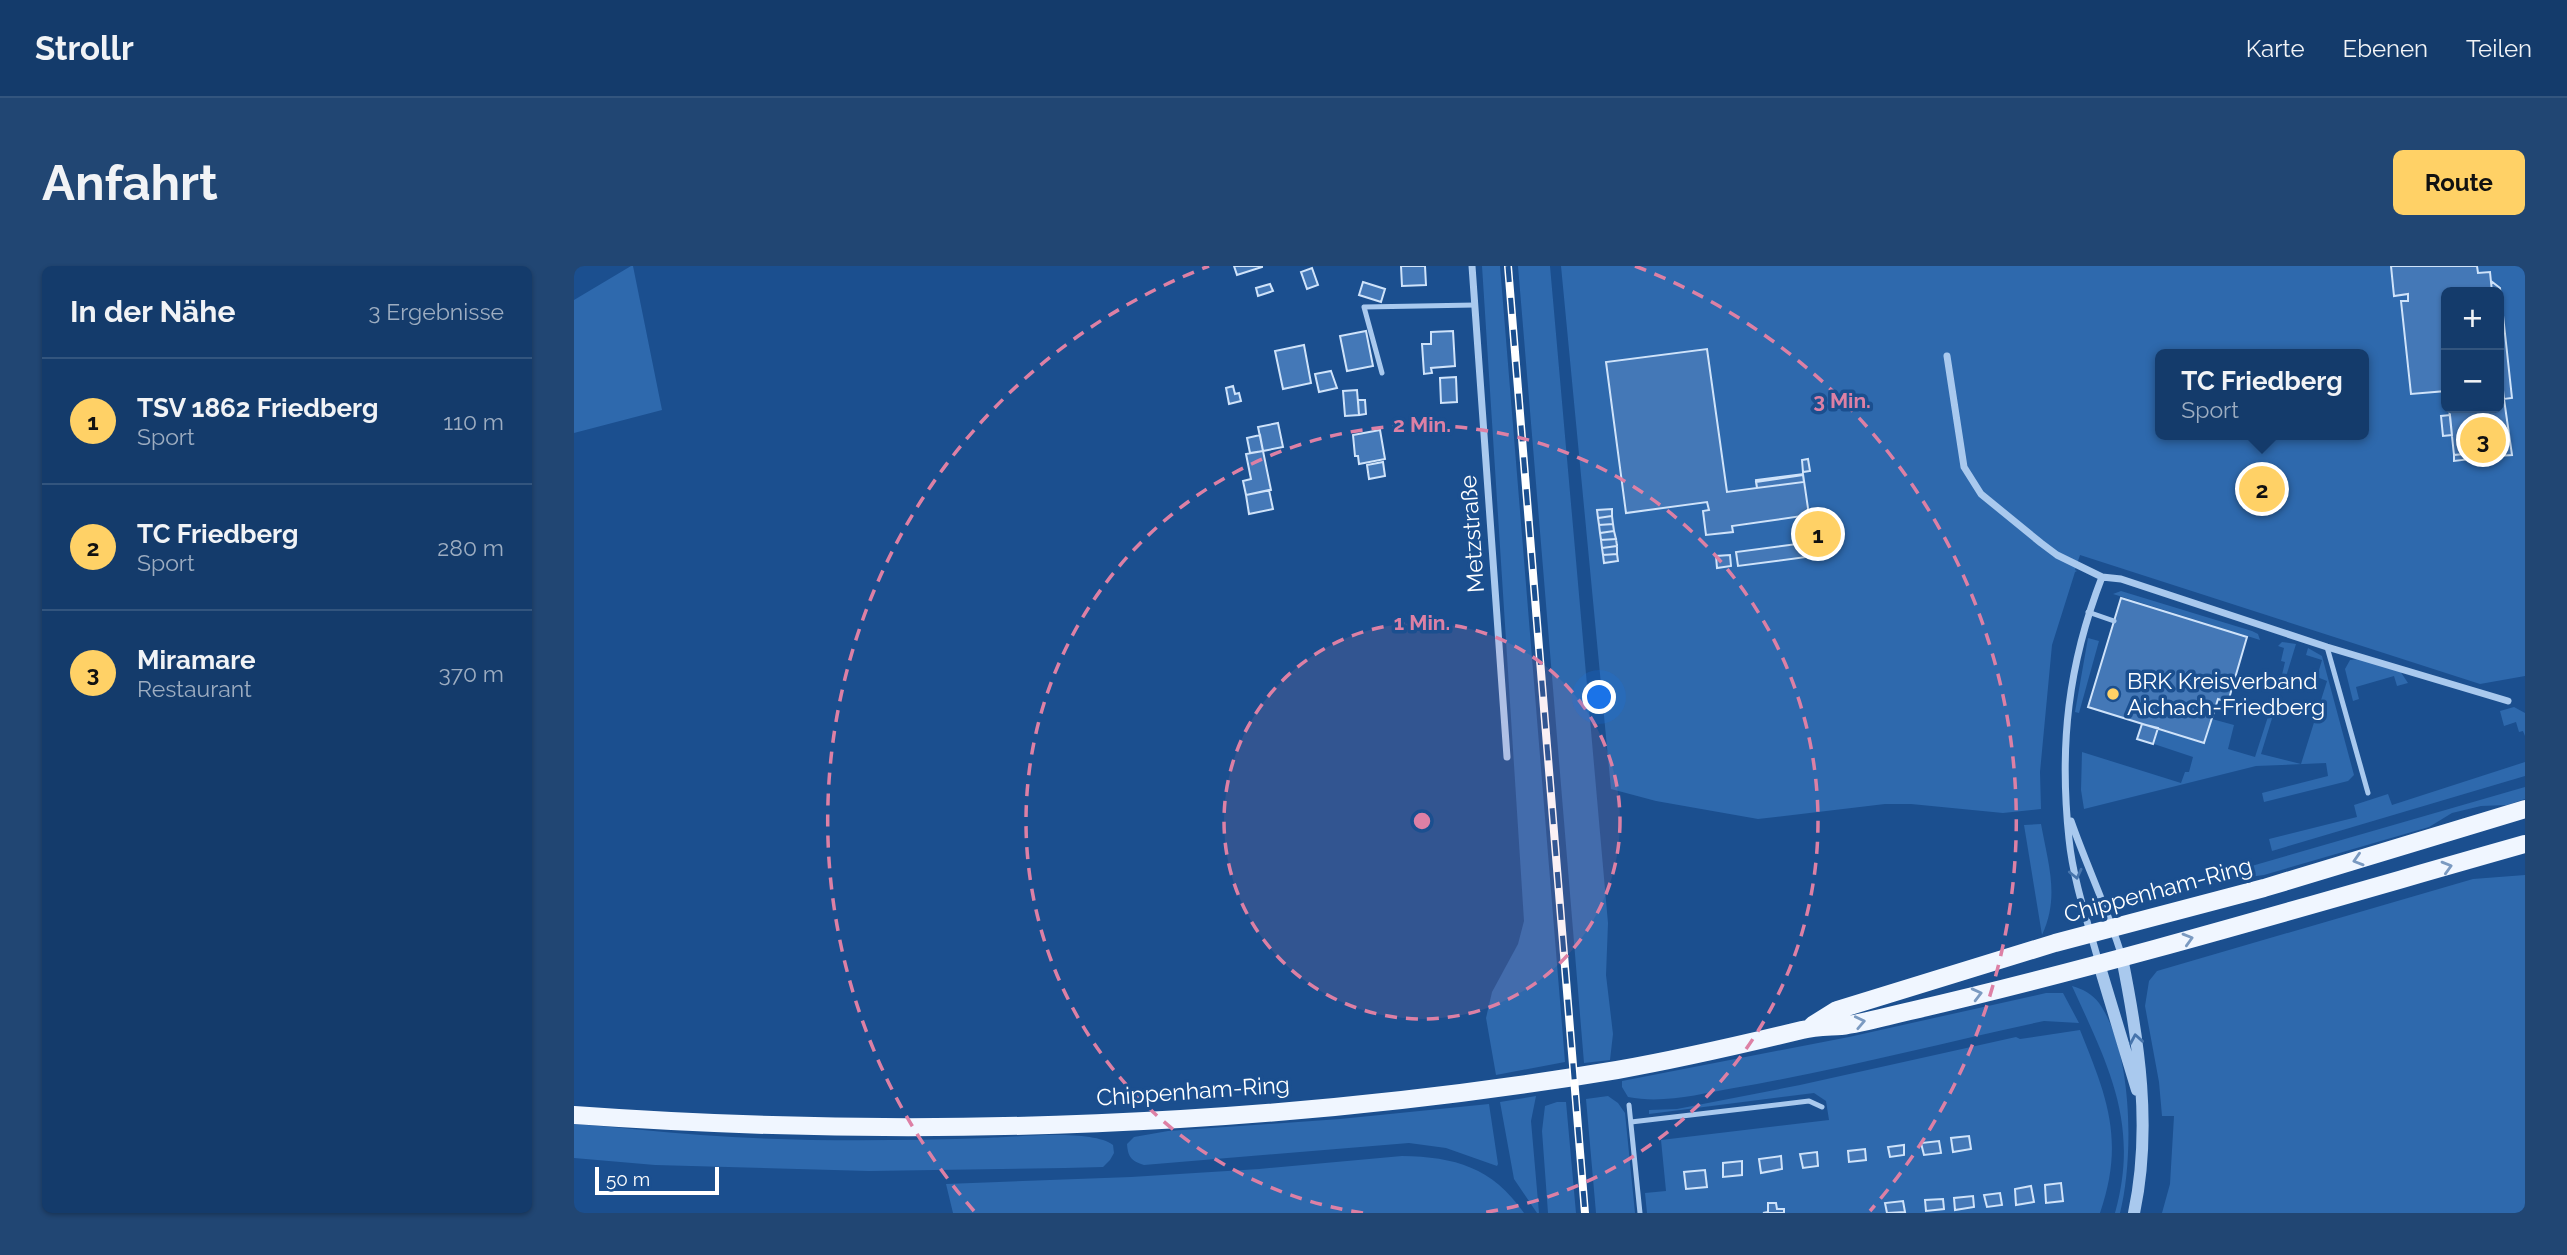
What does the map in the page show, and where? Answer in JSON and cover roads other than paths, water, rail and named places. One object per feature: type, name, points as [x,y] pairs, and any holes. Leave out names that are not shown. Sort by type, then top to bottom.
[{"type":"main road","name":"Chippenham-Ring","points":[[1808,1028],[1838,1010],[2091,934],[2264,888],[2525,809]]},
{"type":"main road","name":"Chippenham-Ring","points":[[574,1115],[655,1121],[857,1128],[1054,1125],[1187,1118],[1499,1088],[1665,1061],[1808,1028],[1843,1026],[2122,958],[2525,844]]},
{"type":"street","name":"Metzstraße","points":[[1472,266],[1507,757]]},
{"type":"street","points":[[1947,356],[1964,467],[1981,494],[2057,555],[2102,577],[2121,579],[2327,647],[2508,701]]},
{"type":"street","points":[[2102,577],[2088,612],[2076,657],[2065,727],[2064,769],[2069,839],[2099,964],[2143,1107]]},
{"type":"street","points":[[2068,814],[2084,860],[2104,900],[2122,958],[2141,1068],[2141,1181],[2134,1213]]},
{"type":"lane","points":[[1382,373],[1364,307],[1475,305]]},
{"type":"lane","points":[[2088,612],[2114,621]]},
{"type":"lane","points":[[2327,647],[2368,793]]},
{"type":"lane","points":[[1631,1122],[1810,1101],[1822,1107]]},
{"type":"lane","points":[[1629,1105],[1640,1213]]},
{"type":"railway","points":[[1508,266],[1585,1213]]},
{"type":"place","name":"Miramare","points":[[2483,440]]},
{"type":"place","name":"TC Friedberg","points":[[2262,489]]},
{"type":"place","name":"TSV 1862 Friedberg","points":[[1818,534]]},
{"type":"place","name":"BRK Kreisverband Aichach-Friedberg","points":[[2113,694]]}]
